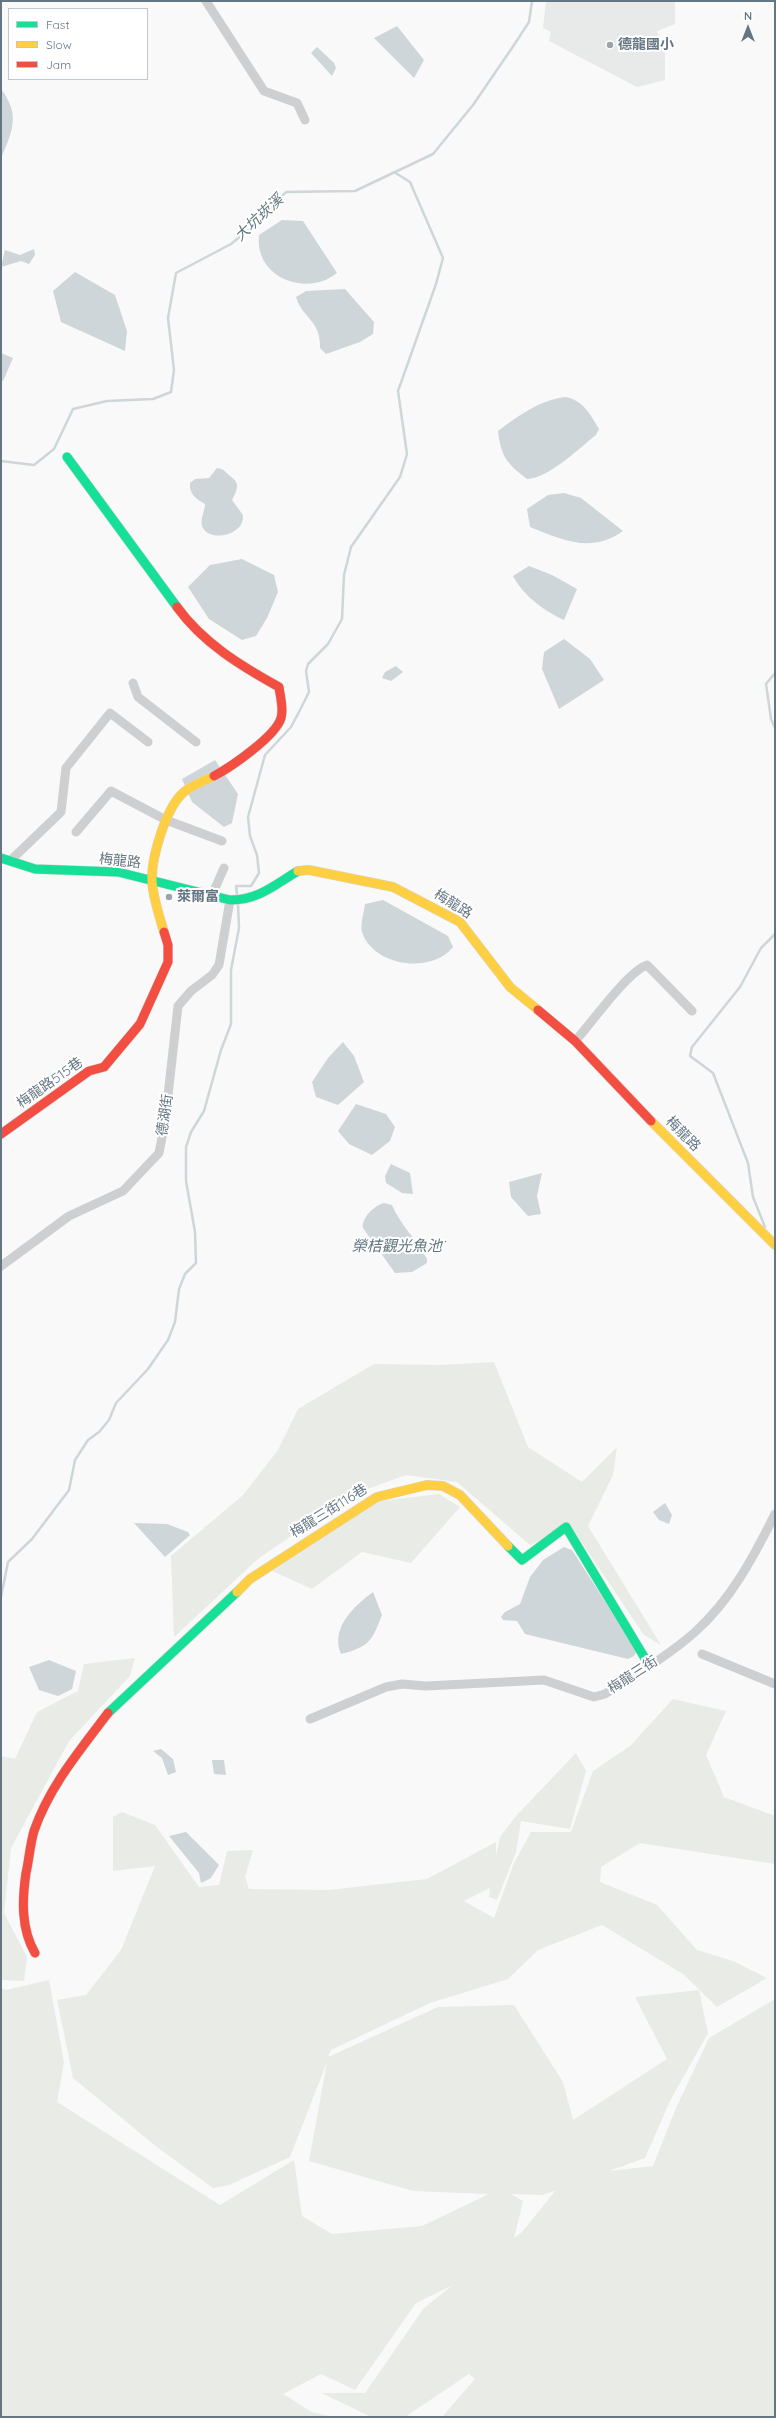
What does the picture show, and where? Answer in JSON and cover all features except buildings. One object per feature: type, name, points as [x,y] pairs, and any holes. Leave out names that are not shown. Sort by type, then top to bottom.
[{"type":"street","points":[[206,1],[264,91],[297,103],[305,120]]},
{"type":"street","name":"梅龍路515巷","points":[[1,1134],[89,1071],[104,1067],[140,1024],[168,962],[168,945],[155,903],[152,879],[160,840],[170,809],[184,792],[234,765],[278,726],[282,716],[279,687],[248,670],[206,641],[186,619],[67,456]]},
{"type":"street","points":[[133,683],[138,697],[196,742]]},
{"type":"street","points":[[5,860],[61,812],[66,768],[110,713],[148,742]]},
{"type":"street","points":[[76,832],[111,791],[166,820],[222,841]]},
{"type":"street","name":"梅龍路","points":[[5,860],[35,869],[73,872],[118,872],[152,879],[231,900],[244,900],[260,895],[268,888],[298,872],[309,870],[393,887],[460,922],[469,931],[510,987],[575,1042],[649,1120],[775,1245]]},
{"type":"street","points":[[212,895],[224,868]]},
{"type":"street","name":"德湖街","points":[[1,1266],[69,1216],[123,1191],[159,1153],[165,1122],[178,1006],[191,991],[212,974],[219,964],[231,900]]},
{"type":"street","points":[[575,1042],[624,984],[641,968],[647,965],[692,1011]]},
{"type":"street","name":"梅龍三街116巷","points":[[35,1953],[29,1943],[23,1914],[24,1887],[34,1832],[48,1799],[72,1761],[111,1710],[160,1662],[250,1579],[377,1497],[427,1485],[443,1486],[460,1495],[522,1560],[566,1527],[649,1665]]},
{"type":"street","name":"梅龍三街","points":[[310,1719],[386,1687],[402,1684],[426,1686],[544,1680],[594,1697],[605,1694],[695,1632],[714,1613],[752,1560],[775,1514]]},
{"type":"street","points":[[702,1654],[775,1684]]},
{"type":"shaded area","name":"德龍國小","points":[[546,1],[675,1],[675,24],[657,31],[665,49],[665,80],[637,87],[549,41],[551,32],[543,28]]},
{"type":"shaded area","points":[[494,1362],[528,1447],[582,1482],[617,1447],[613,1475],[588,1526],[661,1645],[644,1635],[572,1528],[530,1545],[457,1482],[406,1475],[354,1494],[259,1558],[174,1637],[171,1556],[243,1495],[278,1450],[298,1409],[374,1364],[441,1365]]},
{"type":"shaded area","points":[[439,1494],[460,1507],[411,1563],[362,1552],[312,1589],[272,1571],[380,1501]]},
{"type":"shaded area","points":[[135,1658],[130,1676],[69,1741],[11,1848],[4,1913],[27,1957],[24,1981],[1,1980],[1,1756],[15,1759],[37,1712],[78,1691],[84,1664]]},
{"type":"shaded area","points":[[673,1699],[726,1711],[706,1755],[724,1797],[775,1816],[775,1864],[640,1843],[601,1867],[600,1882],[657,1905],[697,1950],[733,1961],[767,1978],[717,2007],[683,1974],[602,1925],[538,1950],[508,1979],[430,2003],[331,2050],[328,2057],[438,2007],[514,2005],[563,2082],[573,2120],[667,2059],[635,1997],[699,1990],[708,2033],[671,2099],[645,2158],[609,2171],[653,2166],[676,2108],[709,2038],[775,1999],[775,2417],[442,2417],[475,2379],[469,2374],[405,2417],[371,2417],[322,2393],[365,2393],[424,2308],[453,2285],[416,2303],[355,2390],[321,2374],[283,2394],[312,2412],[332,2417],[1,2417],[1,1988],[6,1990],[49,1980],[64,2062],[57,2102],[220,2205],[294,2160],[302,2216],[332,2234],[422,2226],[489,2194],[413,2191],[309,2161],[327,2062],[290,2157],[229,2185],[213,2188],[157,2147],[73,2078],[57,2000],[86,1995],[121,1950],[155,1866],[113,1871],[113,1817],[122,1812],[155,1825],[199,1887],[219,1885],[227,1851],[253,1850],[245,1877],[249,1889],[329,1890],[427,1879],[496,1842],[496,1856],[500,1837],[516,1816],[576,1753],[586,1771],[570,1829],[521,1821],[516,1852],[497,1900],[489,1897],[490,1888],[464,1901],[494,1918],[514,1863],[531,1832],[571,1832],[593,1771],[630,1746]],"holes":[[[556,2190],[522,2232],[514,2238],[523,2201],[511,2194],[542,2195]]]},
{"type":"water","points":[[397,26],[424,60],[414,78],[374,38]]},
{"type":"water","points":[[317,47],[334,63],[336,68],[332,76],[311,53]]},
{"type":"water","points":[[1,89],[11,106],[13,114],[12,130],[2,156]]},
{"type":"water","points":[[282,220],[303,221],[337,273],[325,280],[311,284],[297,283],[284,279],[273,272],[265,262],[260,250],[259,235]]},
{"type":"water","points":[[34,249],[35,255],[29,264],[21,261],[1,267],[5,250],[20,255]]},
{"type":"water","points":[[75,272],[115,295],[127,331],[125,351],[61,322],[53,291]]},
{"type":"water","points":[[345,289],[374,322],[373,334],[360,342],[326,354],[320,348],[318,331],[302,310],[296,297],[306,291]]},
{"type":"water","points":[[1,353],[13,358],[3,381],[1,380]]},
{"type":"water","points":[[565,397],[571,398],[581,404],[589,413],[599,429],[596,435],[563,462],[545,474],[527,479],[509,463],[503,453],[498,431],[521,414],[538,405],[547,401]]},
{"type":"water","points":[[217,468],[223,470],[236,481],[237,487],[232,500],[243,515],[242,522],[238,528],[226,535],[218,536],[206,531],[202,526],[205,504],[194,496],[190,487],[190,483],[195,479],[209,478]]},
{"type":"water","points":[[564,493],[581,498],[623,531],[600,542],[588,543],[565,540],[530,527],[527,509],[548,495]]},
{"type":"water","points":[[242,559],[274,575],[278,592],[267,618],[256,636],[242,640],[209,619],[188,587],[210,565]]},
{"type":"water","points":[[529,566],[552,575],[577,589],[564,620],[535,602],[517,583],[513,576]]},
{"type":"water","points":[[564,639],[590,659],[604,680],[559,709],[542,669],[544,652]]},
{"type":"water","points":[[396,666],[403,672],[391,681],[382,678],[385,672]]},
{"type":"water","points":[[215,760],[238,794],[232,823],[224,827],[192,802],[182,779]]},
{"type":"water","points":[[383,900],[448,936],[453,947],[443,956],[431,961],[417,964],[403,963],[378,953],[368,944],[362,932],[362,922],[365,904]]},
{"type":"water","points":[[343,1042],[354,1056],[364,1082],[338,1105],[316,1097],[312,1082],[328,1058]]},
{"type":"water","points":[[356,1104],[386,1114],[395,1127],[390,1141],[372,1155],[349,1144],[338,1131]]},
{"type":"water","points":[[391,1164],[410,1173],[413,1194],[402,1193],[386,1183],[385,1176]]},
{"type":"water","points":[[542,1173],[537,1196],[541,1214],[528,1216],[511,1197],[509,1182]]},
{"type":"water","name":"榮桔觀光魚池˙","points":[[384,1203],[392,1205],[395,1212],[427,1259],[427,1263],[412,1272],[395,1273],[363,1228],[364,1220],[369,1212],[380,1204]]},
{"type":"water","points":[[665,1503],[672,1515],[669,1524],[659,1520],[653,1512]]},
{"type":"water","points":[[134,1523],[167,1524],[188,1532],[190,1535],[165,1557]]},
{"type":"water","points":[[564,1547],[572,1550],[637,1651],[634,1656],[628,1659],[525,1634],[517,1621],[503,1620],[501,1617],[505,1612],[520,1604],[530,1577],[543,1560]]},
{"type":"water","points":[[373,1592],[382,1615],[372,1637],[358,1649],[341,1654],[338,1644],[341,1627],[346,1618],[358,1604]]},
{"type":"water","points":[[49,1660],[76,1671],[72,1689],[58,1696],[39,1690],[29,1667]]},
{"type":"water","points":[[161,1749],[173,1759],[176,1772],[168,1775],[162,1758],[153,1751]]},
{"type":"water","points":[[212,1760],[224,1760],[226,1775],[214,1774]]},
{"type":"water","points":[[186,1832],[219,1865],[211,1878],[201,1883],[199,1873],[169,1836]]},
{"type":"waterway","name":"大坑崁溪","points":[[1,461],[34,465],[54,449],[73,409],[107,401],[153,399],[171,392],[174,370],[168,318],[176,273],[231,244],[257,223],[286,192],[355,191],[433,154],[473,105],[529,22],[532,1]]},
{"type":"waterway","points":[[237,895],[236,886],[251,886],[259,873],[257,855],[250,836],[248,817],[265,755],[291,727],[309,692],[306,671],[308,664],[328,644],[342,619],[344,575],[351,547],[400,477],[407,454],[398,391],[436,284],[443,258],[410,182],[394,172]]},
{"type":"waterway","points":[[775,673],[766,684],[771,719],[775,728]]},
{"type":"waterway","points":[[1,1597],[8,1562],[32,1539],[69,1490],[75,1460],[88,1440],[99,1432],[109,1420],[116,1403],[148,1369],[168,1340],[175,1322],[179,1289],[185,1274],[196,1263],[195,1232],[186,1181],[186,1147],[191,1132],[204,1111],[221,1050],[231,1024],[231,970],[239,928],[238,904]]},
{"type":"waterway","points":[[765,1227],[753,1197],[748,1163],[713,1073],[690,1056],[692,1047],[740,987],[761,948],[775,934]]},
{"type":"traffic: fast","points":[[67,457],[177,607]]},
{"type":"traffic: fast","points":[[1,858],[35,869],[118,872],[230,900],[258,895],[298,871]]},
{"type":"traffic: fast","points":[[508,1546],[522,1560],[566,1527],[649,1665]]},
{"type":"traffic: fast","points":[[108,1713],[237,1592]]},
{"type":"traffic: slow","points":[[164,932],[155,900],[152,881],[154,860],[161,834],[171,809],[177,799],[194,785],[214,776]]},
{"type":"traffic: slow","points":[[298,871],[309,870],[393,887],[460,922],[510,987],[538,1010]]},
{"type":"traffic: slow","points":[[651,1121],[775,1245]]},
{"type":"traffic: slow","points":[[237,1592],[250,1579],[377,1497],[427,1485],[443,1486],[460,1495],[508,1546]]},
{"type":"traffic: jam","points":[[177,607],[187,620],[211,643],[237,662],[279,687],[282,711],[281,718],[277,725],[262,742],[231,766],[214,776]]},
{"type":"traffic: jam","points":[[1,1134],[89,1071],[104,1067],[140,1024],[168,962],[168,945],[164,932]]},
{"type":"traffic: jam","points":[[538,1010],[575,1041],[651,1121]]},
{"type":"traffic: jam","points":[[35,1953],[27,1934],[23,1904],[26,1873],[34,1831],[48,1799],[66,1769],[108,1713]]},
{"type":"place","name":"德龍國小","points":[[610,45]]},
{"type":"place","name":"萊爾富","points":[[169,897]]}]
